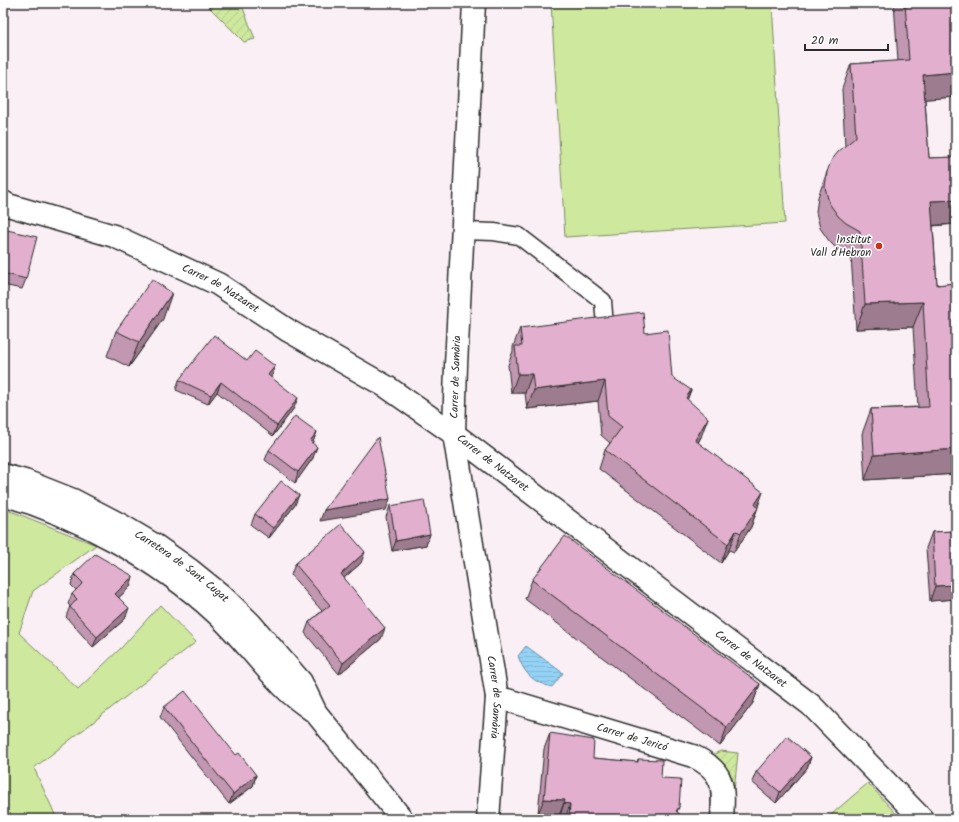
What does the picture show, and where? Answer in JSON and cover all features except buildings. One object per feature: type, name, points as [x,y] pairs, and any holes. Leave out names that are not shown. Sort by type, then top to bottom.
[{"type":"street","name":"Carrer de Samària","points":[[474,3],[456,357],[454,434],[497,696],[488,819]]},
{"type":"street","name":"Carrer de Natzaret","points":[[3,202],[8,205],[114,236],[218,284],[288,331],[387,387],[454,434],[811,705],[922,819]]},
{"type":"street","name":"Carretera de Sant Cugat","points":[[3,475],[24,481],[73,500],[119,524],[156,546],[190,570],[221,595],[250,623],[301,682],[316,713],[402,819]]},
{"type":"street","name":"Carretera de Sant Cugat","points":[[3,494],[25,500],[73,520],[120,544],[156,566],[191,591],[216,613],[239,636],[288,692],[316,713]]},
{"type":"street","name":"Carrer de Jericó","points":[[497,696],[693,756],[706,762],[721,781],[724,793],[722,819]]},
{"type":"lane","points":[[463,231],[494,232],[519,236],[603,301],[605,326]]},
{"type":"green space","points":[[205,3],[241,3],[255,39],[244,42]]},
{"type":"green space","points":[[551,3],[772,3],[785,223],[565,237]]},
{"type":"green space","points":[[3,509],[96,545],[33,591],[19,633],[78,689],[122,647],[160,605],[196,642],[34,768],[57,819],[3,819]]},
{"type":"green space","points":[[721,751],[738,753],[732,810],[711,755]]},
{"type":"green space","points":[[868,783],[901,819],[826,819]]},
{"type":"water","points":[[526,646],[563,673],[552,687],[534,680],[526,672],[518,656]]},
{"type":"place","name":"Institut Vall d'Hebron","points":[[879,246]]}]
